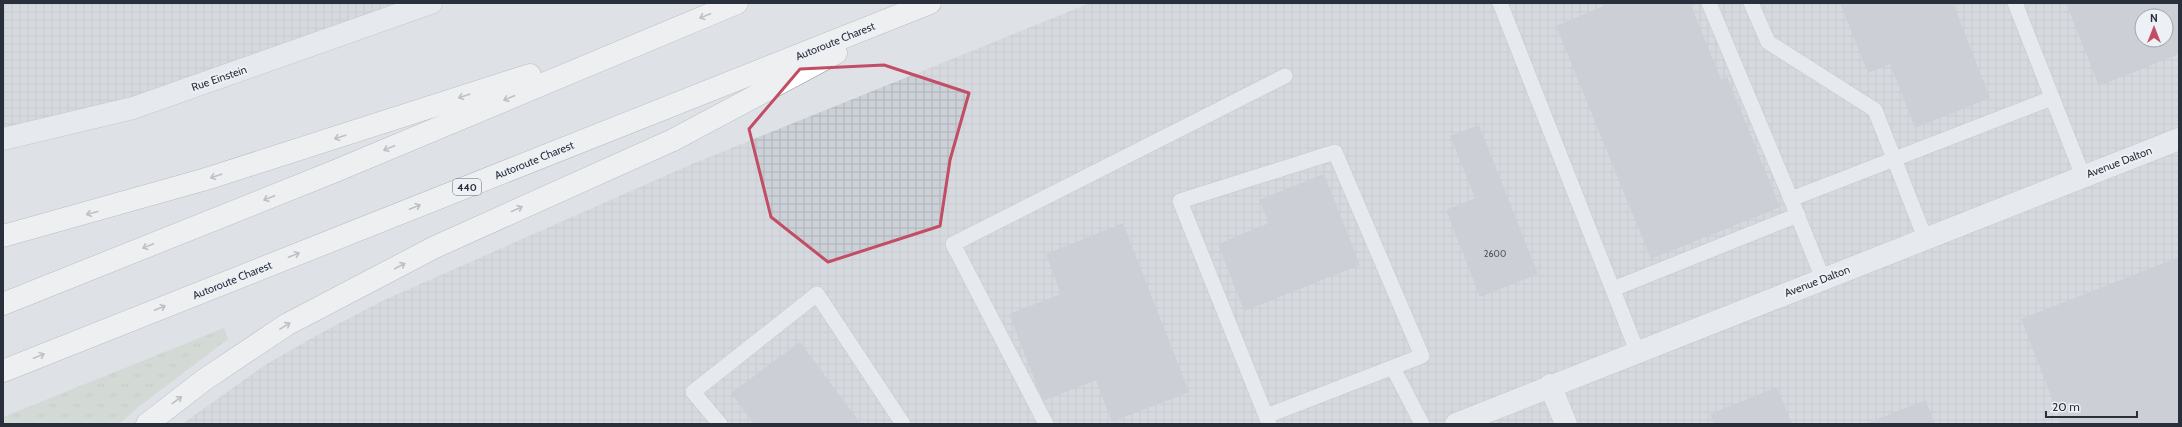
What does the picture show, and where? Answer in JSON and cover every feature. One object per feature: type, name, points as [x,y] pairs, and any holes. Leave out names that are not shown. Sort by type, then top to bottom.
[{"type":"highway","points":[[3,304],[333,172],[674,28],[737,3]]},
{"type":"highway","points":[[147,424],[204,380],[286,325],[435,248],[673,140],[931,3]]},
{"type":"highway","name":"Autoroute Charest","points":[[3,371],[931,3]]},
{"type":"highway","points":[[3,236],[206,179],[674,28]]},
{"type":"street","name":"Rue Einstein","points":[[3,139],[133,108],[431,3]]},
{"type":"street","name":"Avenue Dalton","points":[[1456,424],[1550,385],[2179,139]]},
{"type":"street","points":[[1550,385],[1566,424]]},
{"type":"lane","points":[[1500,3],[1637,351]]},
{"type":"lane","points":[[1709,3],[1798,215],[1823,279]]},
{"type":"lane","points":[[1751,3],[1768,42],[1875,110],[1925,238]]},
{"type":"lane","points":[[2015,3],[2083,176]]},
{"type":"lane","points":[[1046,424],[952,244],[1285,76]]},
{"type":"lane","points":[[1791,199],[2052,98]]},
{"type":"lane","points":[[1335,152],[1422,356],[1267,420],[1180,201],[1335,152]]},
{"type":"lane","points":[[1613,289],[1798,215]]},
{"type":"lane","points":[[720,424],[693,392],[817,294],[903,424]]},
{"type":"lane","points":[[1392,368],[1422,424]]},
{"type":"highlighted area","points":[[884,65],[969,93],[950,160],[940,226],[828,262],[771,217],[749,129],[800,69]]},
{"type":"shaded area","points":[[3,3],[401,3],[133,108],[3,139]]},
{"type":"shaded area","points":[[1090,3],[2179,3],[2179,424],[182,424],[265,365],[319,334],[382,301],[692,164]]},
{"type":"green space","points":[[224,328],[228,339],[141,405],[119,424],[3,424],[3,417]]},
{"type":"building","points":[[1611,3],[1690,3],[1721,79],[1727,77],[1780,207],[1651,259],[1556,26]]},
{"type":"building","points":[[1840,3],[1953,3],[1990,98],[1915,128],[1890,64],[1868,73]]},
{"type":"building","points":[[2066,3],[2179,3],[2179,54],[2099,86]]},
{"type":"building","points":[[1479,125],[1538,274],[1480,297],[1446,210],[1475,198],[1450,136]]},
{"type":"building","points":[[1324,174],[1360,265],[1244,311],[1218,244],[1269,223],[1259,200]]},
{"type":"building","points":[[1123,223],[1189,392],[1112,422],[1096,380],[1043,401],[1009,314],[1061,294],[1046,254]]},
{"type":"building","points":[[2179,257],[2179,424],[2062,424],[2021,319]]},
{"type":"building","points":[[800,342],[861,424],[754,424],[731,393]]},
{"type":"building","points":[[1777,387],[1792,424],[1714,424],[1710,414]]},
{"type":"building","points":[[1926,400],[1935,424],[1865,424]]}]
